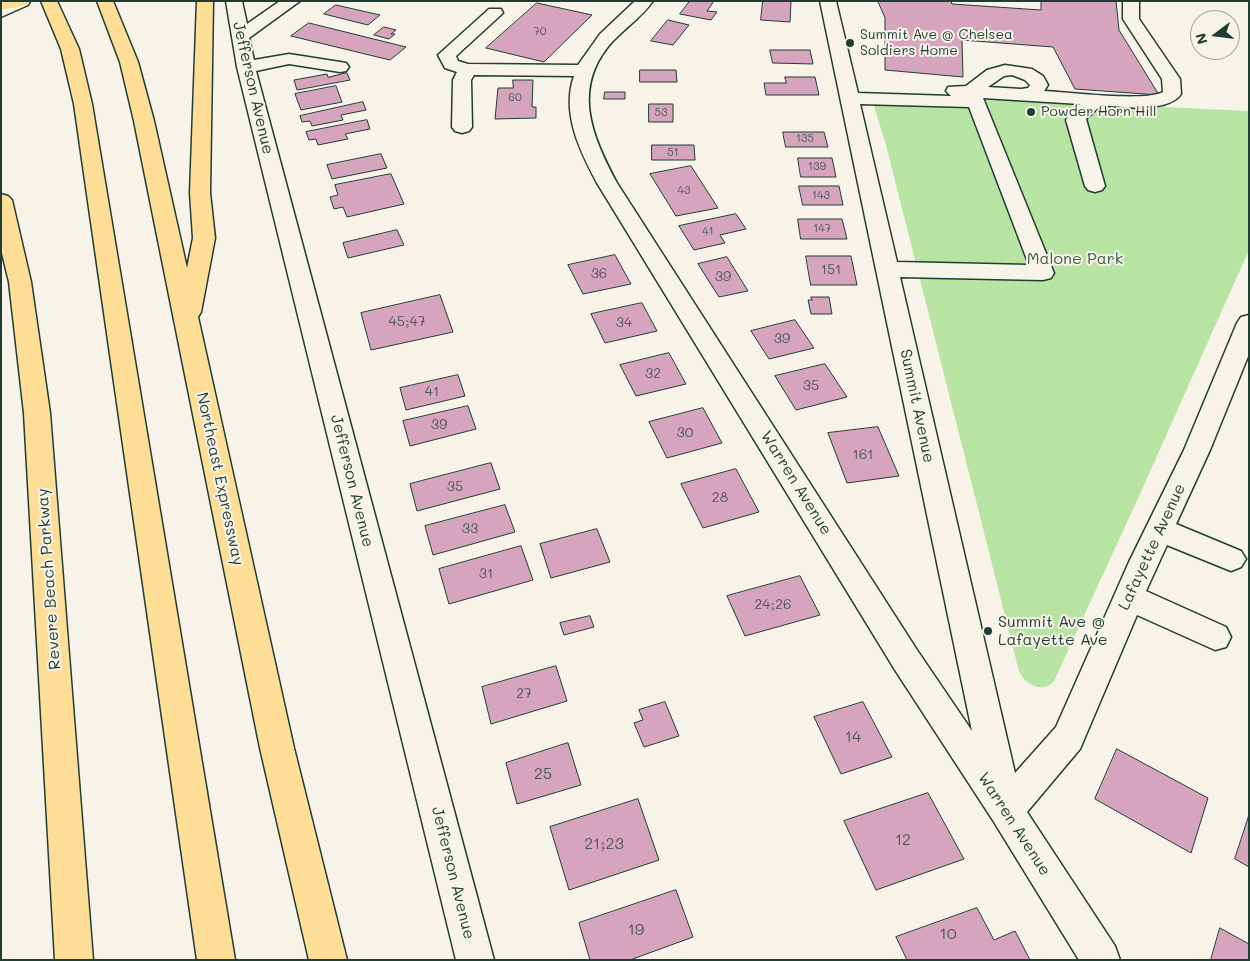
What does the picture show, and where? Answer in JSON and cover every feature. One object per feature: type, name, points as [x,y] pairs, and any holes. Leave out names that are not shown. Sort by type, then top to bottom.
[{"type":"highway","points":[[1,5],[21,1]]},
{"type":"highway","name":"Northeast Expressway","points":[[105,1],[117,28],[135,80],[275,738],[328,960]]},
{"type":"highway","points":[[187,321],[204,238],[200,172],[205,1]]},
{"type":"highway","points":[[53,9],[70,49],[84,110],[216,960]]},
{"type":"highway","name":"Revere Beach Parkway","points":[[1,200],[21,291],[38,422],[74,960]]},
{"type":"street","points":[[1,12],[21,1]]},
{"type":"street","name":"Jefferson Avenue","points":[[234,1],[246,67],[475,960]]},
{"type":"street","points":[[240,36],[292,1]]},
{"type":"street","name":"Warren Avenue","points":[[645,1],[601,43],[585,71],[578,104],[582,129],[590,151],[607,182],[906,660],[1006,810],[1102,960]]},
{"type":"street","name":"Summit Avenue","points":[[828,1],[1006,810]]},
{"type":"street","points":[[847,93],[971,91],[1138,102],[1164,99],[1172,94],[1171,79],[1140,35],[1131,18],[1131,1]]},
{"type":"street","points":[[496,13],[447,55],[451,64],[467,69],[585,71]]},
{"type":"street","points":[[246,67],[289,59],[340,67]]},
{"type":"street","points":[[462,127],[462,80],[467,69]]},
{"type":"street","points":[[847,93],[914,100],[976,102],[1043,273],[887,269]]},
{"type":"street","points":[[1096,100],[1076,117],[1096,186]]},
{"type":"street","name":"Lafayette Avenue","points":[[1006,810],[1068,738],[1159,529],[1197,450],[1249,323]]},
{"type":"street","points":[[1159,529],[1231,559]]},
{"type":"street","points":[[1129,597],[1215,637]]},
{"type":"green space","name":"Malone Park","points":[[870,93],[1249,111],[1249,250],[1054,681],[1045,687],[1030,684],[1019,671],[886,145]]},
{"type":"building","points":[[690,1],[714,1],[707,11],[717,12],[711,20],[680,14]]},
{"type":"building","points":[[763,1],[791,1],[790,22],[761,20]]},
{"type":"building","points":[[878,1],[951,1],[952,4],[1041,10],[1041,1],[1116,1],[1119,30],[1159,95],[1075,89],[1053,47],[962,40],[963,77],[885,70],[885,18]]},
{"type":"building","points":[[537,3],[592,15],[544,62],[486,48]]},
{"type":"building","points":[[336,5],[380,15],[368,25],[324,14]]},
{"type":"building","points":[[668,20],[689,25],[673,45],[651,41]]},
{"type":"building","points":[[309,23],[406,47],[390,60],[291,36]]},
{"type":"building","points":[[384,27],[396,30],[391,34],[395,34],[389,39],[374,35]]},
{"type":"building","points":[[770,50],[810,50],[813,64],[773,63]]},
{"type":"building","points":[[640,70],[676,70],[677,82],[640,82]]},
{"type":"building","points":[[347,73],[350,80],[297,90],[294,80],[327,74],[328,77]]},
{"type":"building","points":[[785,77],[815,77],[819,95],[766,95],[764,83],[786,83]]},
{"type":"building","points":[[513,80],[533,80],[532,107],[536,107],[536,118],[495,119],[498,88],[513,88]]},
{"type":"building","points":[[336,86],[342,102],[301,110],[295,94]]},
{"type":"building","points":[[605,92],[625,92],[625,99],[604,99]]},
{"type":"building","points":[[363,102],[366,110],[341,115],[343,120],[312,126],[310,121],[302,122],[300,116]]},
{"type":"building","points":[[649,104],[673,104],[673,122],[649,122]]},
{"type":"building","points":[[367,120],[370,129],[345,134],[348,139],[318,145],[316,139],[309,140],[306,132]]},
{"type":"building","points":[[783,132],[824,132],[828,147],[786,147]]},
{"type":"building","points":[[652,145],[694,145],[695,160],[652,160]]},
{"type":"building","points":[[381,154],[387,168],[332,179],[327,165]]},
{"type":"building","points":[[798,158],[832,158],[836,177],[801,177]]},
{"type":"building","points":[[691,166],[718,208],[676,216],[650,174]]},
{"type":"building","points":[[391,174],[404,204],[347,217],[343,207],[334,209],[330,197],[338,195],[335,185]]},
{"type":"building","points":[[799,186],[839,186],[843,205],[803,205]]},
{"type":"building","points":[[736,214],[746,229],[720,235],[725,243],[694,250],[679,226]]},
{"type":"building","points":[[798,219],[842,219],[847,239],[801,239]]},
{"type":"building","points":[[397,230],[404,245],[348,258],[343,243]]},
{"type":"building","points":[[615,255],[631,284],[583,294],[568,265]]},
{"type":"building","points":[[806,256],[851,256],[857,285],[811,285]]},
{"type":"building","points":[[727,257],[748,291],[719,297],[698,264]]},
{"type":"building","points":[[440,295],[453,332],[371,350],[361,313]]},
{"type":"building","points":[[811,297],[829,297],[832,314],[811,314],[808,300],[812,300]]},
{"type":"building","points":[[642,303],[657,331],[605,343],[591,314]]},
{"type":"building","points":[[795,320],[814,348],[769,359],[751,331]]},
{"type":"building","points":[[669,353],[686,384],[636,396],[620,365]]},
{"type":"building","points":[[825,364],[847,397],[796,410],[775,376]]},
{"type":"building","points":[[458,375],[465,396],[406,410],[400,388]]},
{"type":"building","points":[[468,406],[476,429],[410,446],[403,421]]},
{"type":"building","points":[[703,408],[722,443],[667,458],[649,422]]},
{"type":"building","points":[[878,427],[899,476],[847,483],[828,433]]},
{"type":"building","points":[[491,463],[500,489],[417,511],[410,484]]},
{"type":"building","points":[[736,469],[759,512],[703,528],[681,484]]},
{"type":"building","points":[[505,505],[515,532],[433,555],[425,526]]},
{"type":"building","points":[[597,529],[610,562],[551,578],[540,544]]},
{"type":"building","points":[[521,546],[533,580],[449,604],[439,569]]},
{"type":"building","points":[[800,576],[820,615],[745,636],[727,596]]},
{"type":"building","points":[[590,616],[594,627],[564,635],[560,623]]},
{"type":"building","points":[[556,666],[567,701],[491,724],[482,687]]},
{"type":"building","points":[[665,702],[679,736],[644,747],[634,723],[643,720],[639,710]]},
{"type":"building","points":[[863,702],[892,757],[841,774],[814,717]]},
{"type":"building","points":[[568,743],[581,785],[517,804],[506,763]]},
{"type":"building","points":[[1117,749],[1208,798],[1191,853],[1095,799]]},
{"type":"building","points":[[928,793],[964,859],[876,890],[844,821]]},
{"type":"building","points":[[638,799],[659,860],[569,890],[550,827]]},
{"type":"building","points":[[1249,815],[1249,867],[1235,859]]},
{"type":"building","points":[[676,890],[693,937],[630,960],[590,960],[579,923]]},
{"type":"building","points":[[977,908],[994,940],[1015,931],[1030,960],[907,960],[896,937]]},
{"type":"building","points":[[1220,928],[1249,944],[1249,960],[1211,960]]},
{"type":"place","name":"Summit Ave @ Chelsea Soldiers Home","points":[[850,43]]},
{"type":"place","name":"Powder Horn Hill","points":[[1031,112]]},
{"type":"place","name":"Summit Ave @ Lafayette Ave","points":[[988,631]]}]
